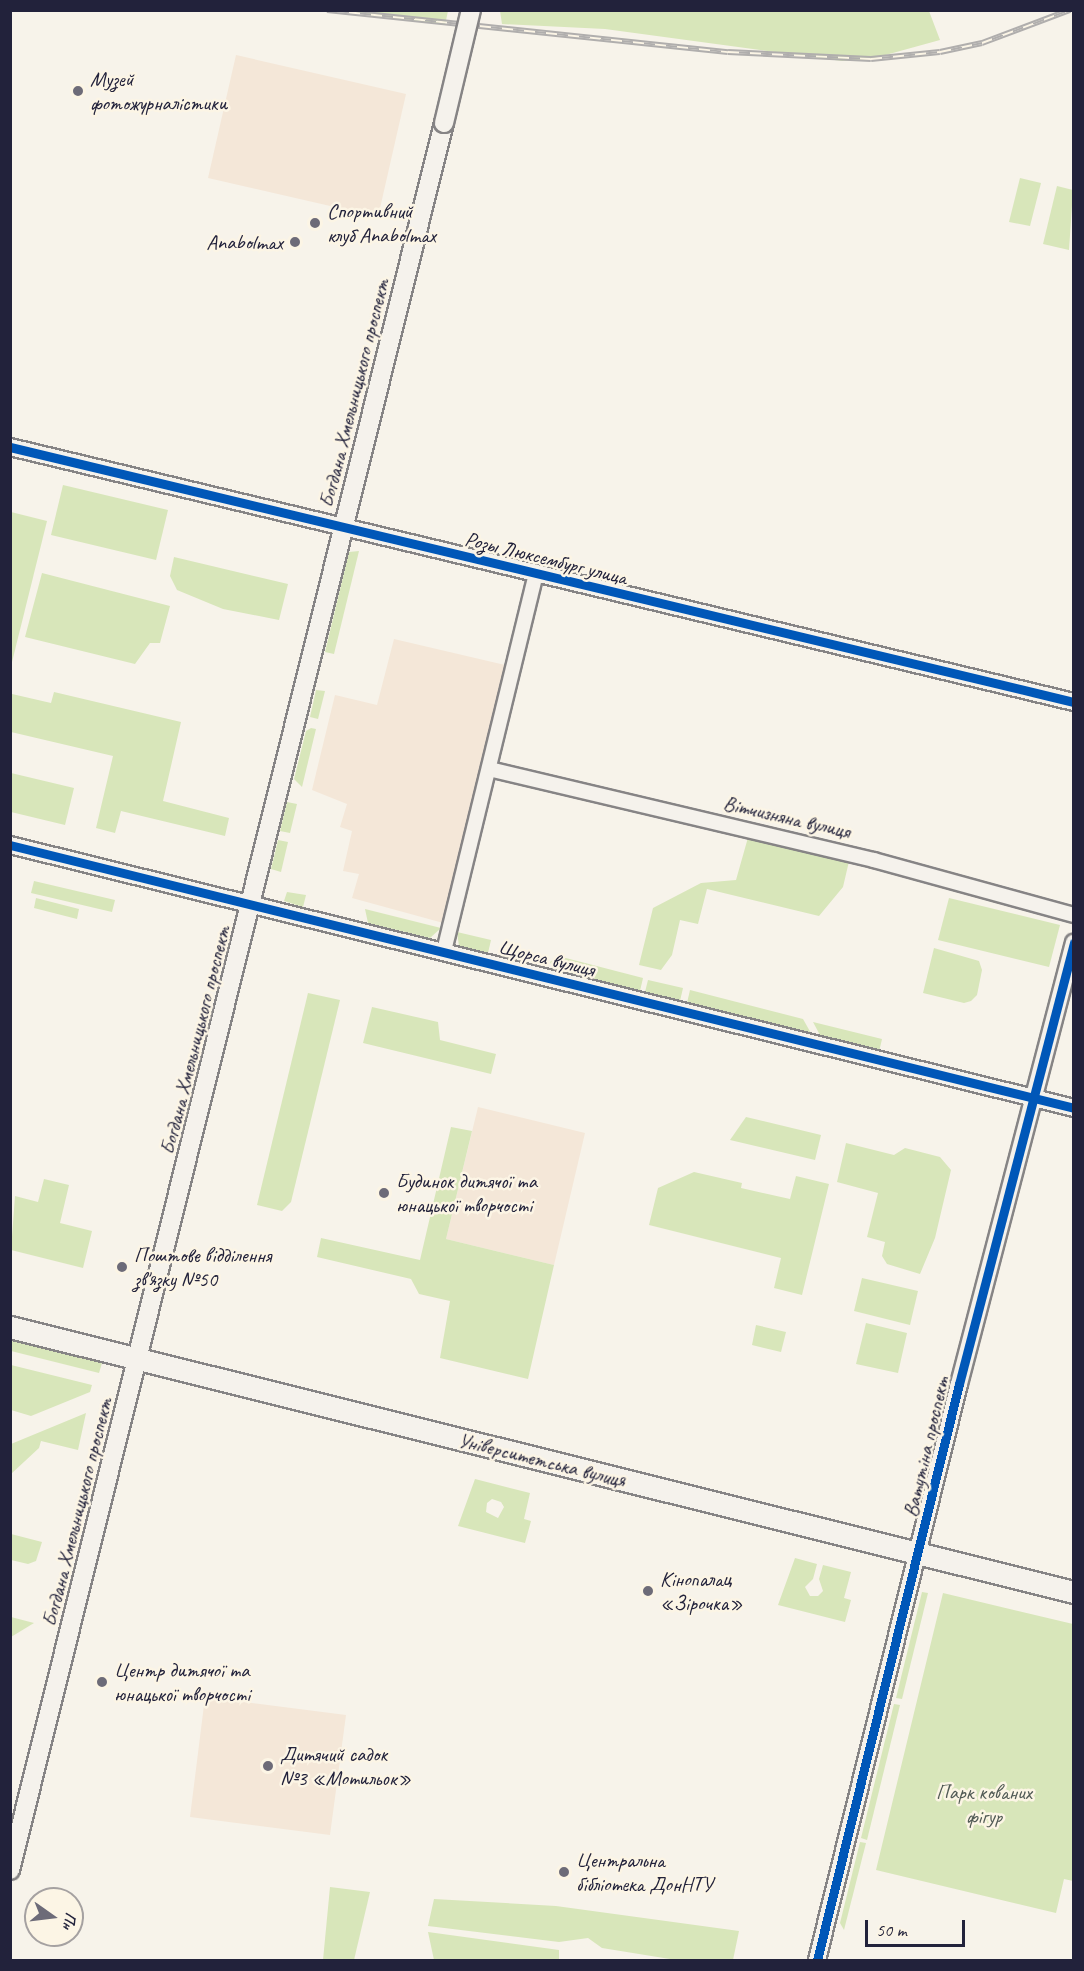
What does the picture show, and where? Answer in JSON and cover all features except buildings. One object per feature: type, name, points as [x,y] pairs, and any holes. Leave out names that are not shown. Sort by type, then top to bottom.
[{"type":"main road","name":"Богдана Хмельницького проспект","points":[[10,1870],[345,528],[471,10]]},
{"type":"main road","name":"Університетська вулиця","points":[[10,1327],[1074,1592]]},
{"type":"street","name":"Розы Люксембург улица","points":[[10,447],[536,575],[1074,702]]},
{"type":"street","points":[[444,951],[536,575]]},
{"type":"street","name":"Вітчизняна вулиця","points":[[489,769],[874,860],[1074,915]]},
{"type":"street","name":"Щорса вулиця","points":[[10,845],[1074,1108]]},
{"type":"street","name":"Ватутіна проспект","points":[[817,1960],[1074,943]]},
{"type":"shaded area","points":[[236,55],[406,94],[378,217],[208,178]]},
{"type":"shaded area","points":[[394,639],[505,665],[447,924],[352,898],[359,874],[343,871],[352,831],[340,827],[347,804],[312,790],[335,695],[377,705]]},
{"type":"shaded area","points":[[478,1107],[585,1133],[554,1265],[446,1239]]},
{"type":"shaded area","name":"Дитячий садок №3 «Мотильок»","points":[[205,1697],[346,1715],[330,1835],[190,1817]]},
{"type":"green space","points":[[338,11],[448,11],[445,25]]},
{"type":"green space","points":[[500,11],[929,11],[940,40],[871,59],[842,61],[605,29],[502,24]]},
{"type":"green space","points":[[1020,178],[1041,183],[1030,226],[1009,222]]},
{"type":"green space","points":[[1057,186],[1073,190],[1069,250],[1043,244]]},
{"type":"green space","points":[[63,485],[168,510],[156,560],[51,535]]},
{"type":"green space","points":[[10,512],[47,521],[11,666]]},
{"type":"green space","points":[[359,551],[334,654],[325,652],[349,552]]},
{"type":"green space","points":[[174,557],[288,584],[279,620],[223,609],[177,590],[170,576]]},
{"type":"green space","points":[[42,573],[170,606],[160,643],[150,643],[135,664],[25,637]]},
{"type":"green space","points":[[316,690],[325,691],[318,719],[310,717]]},
{"type":"green space","points":[[54,692],[181,722],[163,801],[229,818],[225,836],[121,811],[115,833],[96,828],[113,756],[11,732],[12,694],[51,703]]},
{"type":"green space","points":[[311,728],[316,729],[302,787],[294,779],[306,731]]},
{"type":"green space","points":[[11,773],[74,788],[65,825],[11,812]]},
{"type":"green space","points":[[287,802],[297,804],[290,833],[280,831]]},
{"type":"green space","points":[[749,834],[850,857],[843,887],[819,916],[707,889],[698,924],[680,920],[672,955],[661,970],[639,965],[653,908],[701,883],[736,880]]},
{"type":"green space","points":[[278,840],[288,842],[281,872],[271,869]]},
{"type":"green space","points":[[34,881],[115,900],[112,912],[31,893]]},
{"type":"green space","points":[[287,892],[306,895],[303,907],[284,901]]},
{"type":"green space","points":[[36,898],[79,909],[77,919],[34,908]]},
{"type":"green space","points":[[949,898],[1060,925],[1049,967],[938,940]]},
{"type":"green space","points":[[365,909],[441,928],[430,938],[368,923]]},
{"type":"green space","points":[[457,932],[491,940],[488,953],[459,946]]},
{"type":"green space","points":[[934,948],[979,961],[982,970],[977,995],[971,1001],[964,1003],[923,993]]},
{"type":"green space","points":[[558,956],[643,978],[640,991],[555,971],[550,962]]},
{"type":"green space","points":[[648,980],[683,988],[680,1001],[645,992]]},
{"type":"green space","points":[[690,990],[803,1019],[812,1035],[687,1003]]},
{"type":"green space","points":[[308,993],[340,1000],[291,1202],[282,1211],[257,1205]]},
{"type":"green space","points":[[372,1007],[438,1022],[440,1040],[496,1054],[491,1074],[363,1043]]},
{"type":"green space","points":[[813,1022],[882,1039],[879,1052],[821,1037]]},
{"type":"green space","points":[[746,1117],[821,1135],[815,1160],[730,1140]]},
{"type":"green space","points":[[451,1127],[472,1131],[446,1239],[554,1265],[528,1379],[440,1358],[450,1301],[419,1294],[411,1279],[317,1257],[321,1238],[420,1260]]},
{"type":"green space","points":[[846,1143],[894,1155],[905,1148],[940,1157],[951,1170],[935,1238],[920,1274],[887,1264],[882,1256],[885,1242],[867,1237],[878,1193],[837,1182]]},
{"type":"green space","points":[[694,1172],[742,1183],[741,1188],[790,1199],[796,1176],[829,1184],[802,1295],[774,1288],[781,1258],[649,1225],[658,1188]]},
{"type":"green space","points":[[44,1179],[69,1185],[60,1223],[92,1231],[83,1268],[11,1250],[15,1196],[38,1202]]},
{"type":"green space","points":[[862,1278],[918,1291],[910,1325],[854,1311]]},
{"type":"green space","points":[[866,1323],[907,1333],[898,1373],[856,1364]]},
{"type":"green space","points":[[756,1325],[786,1332],[781,1352],[752,1345]]},
{"type":"green space","points":[[11,1340],[102,1363],[99,1373],[11,1351]]},
{"type":"green space","points":[[11,1365],[92,1385],[90,1392],[31,1416],[11,1410]]},
{"type":"green space","points":[[86,1413],[78,1450],[41,1441],[39,1448],[11,1474],[11,1444]]},
{"type":"green space","points":[[475,1479],[530,1493],[524,1519],[531,1521],[525,1543],[458,1526]],"holes":[[[492,1499],[501,1502],[504,1507],[498,1518],[486,1512],[487,1503]]]},
{"type":"green space","points":[[11,1534],[42,1542],[36,1561],[28,1564],[11,1560]]},
{"type":"green space","points":[[795,1558],[817,1564],[813,1579],[805,1587],[810,1596],[818,1596],[823,1591],[819,1579],[823,1565],[851,1572],[844,1598],[851,1600],[845,1622],[778,1605]]},
{"type":"green space","points":[[922,1592],[928,1593],[902,1699],[896,1698]]},
{"type":"green space","name":"Парк кованих фігур","points":[[943,1593],[1073,1624],[1073,1881],[1064,1879],[1056,1913],[876,1870]]},
{"type":"green space","points":[[11,1617],[34,1623],[11,1637]]},
{"type":"green space","points":[[894,1704],[900,1705],[867,1840],[861,1838]]},
{"type":"green space","points":[[860,1842],[866,1843],[844,1930],[840,1923]]},
{"type":"green space","points":[[330,1887],[370,1892],[354,1960],[323,1960]]},
{"type":"green space","points":[[434,1899],[556,1906],[739,1931],[733,1960],[676,1960],[602,1948],[588,1938],[559,1942],[428,1926]]},
{"type":"green space","points":[[428,1932],[559,1950],[559,1960],[434,1960]]},
{"type":"railway","points":[[327,10],[728,52],[871,59],[940,52],[982,43],[1070,10]]},
{"type":"cycle path","points":[[10,447],[1074,702]]},
{"type":"cycle path","points":[[10,845],[1074,1108]]},
{"type":"cycle path","points":[[817,1960],[959,1384],[1074,943]]},
{"type":"place","name":"Музей фотожурналістики","points":[[78,91]]},
{"type":"place","name":"Спортивний клуб Anabolmax","points":[[315,223]]},
{"type":"place","name":"Anabolmax","points":[[295,242]]},
{"type":"place","name":"Будинок дитячої та юнацької творчості","points":[[384,1193]]},
{"type":"place","name":"Поштове відділення зв'язку №50","points":[[122,1267]]},
{"type":"place","name":"Кінопалац «Зірочка»","points":[[648,1591]]},
{"type":"place","name":"Центр дитячої та юнацької творчості","points":[[102,1682]]},
{"type":"place","name":"Дитячий садок №3 «Мотильок»","points":[[268,1766]]},
{"type":"place","name":"Центральна бібліотека ДонНТУ","points":[[564,1872]]}]
